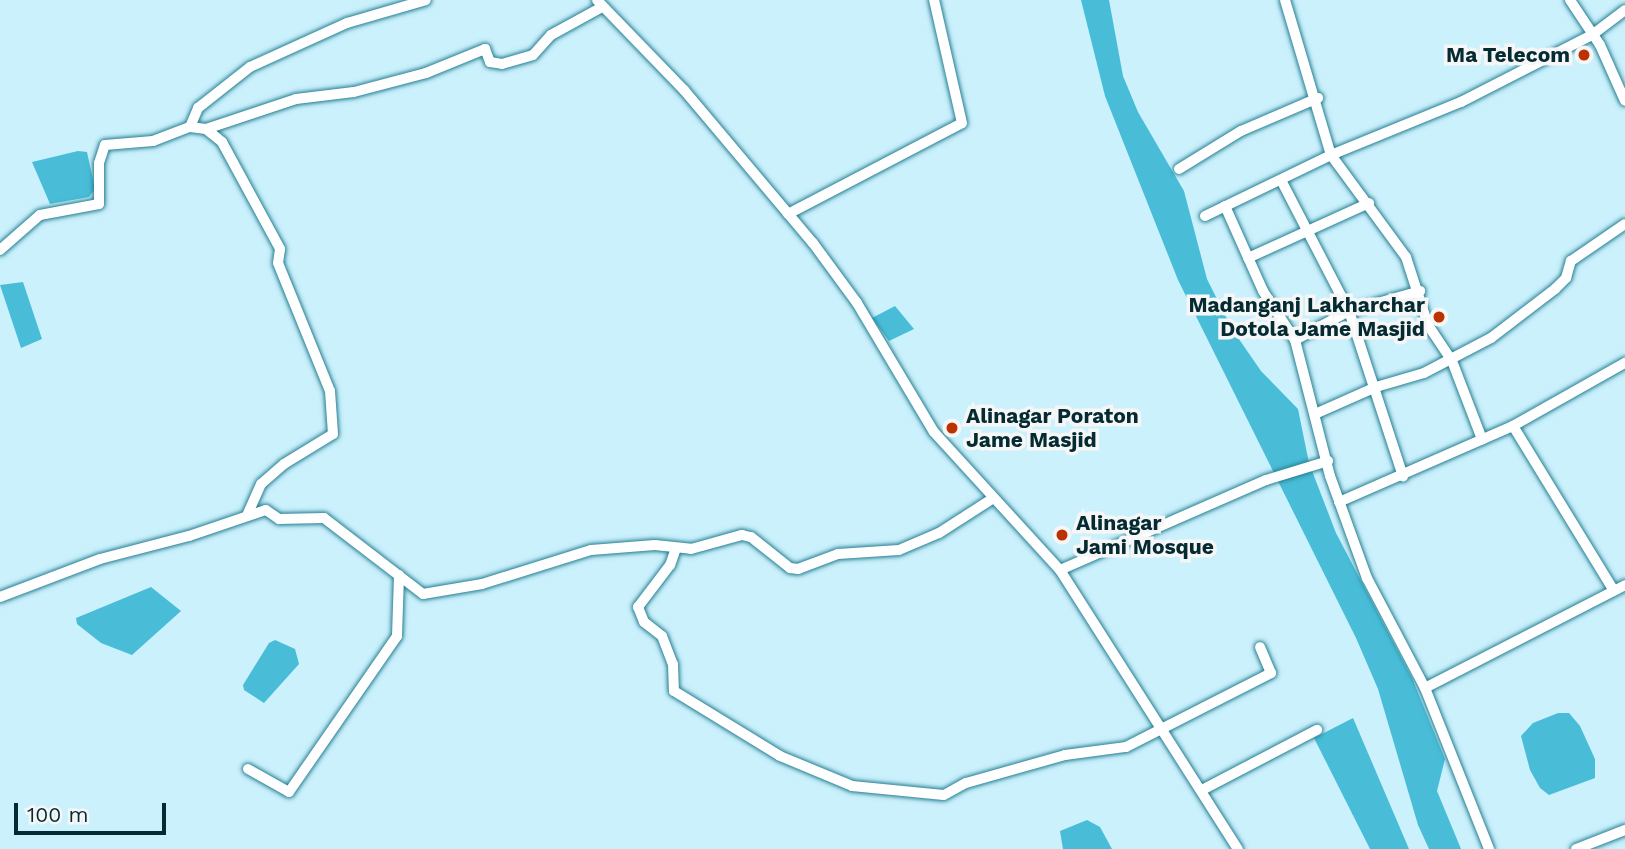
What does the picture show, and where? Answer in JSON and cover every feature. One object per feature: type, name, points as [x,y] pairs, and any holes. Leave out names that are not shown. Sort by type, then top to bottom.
[{"type":"street","points":[[190,128],[198,108],[250,67],[347,23],[426,0]]},
{"type":"street","points":[[788,214],[962,123],[934,0]]},
{"type":"street","points":[[1285,0],[1318,98],[1331,155],[1369,203],[1406,257],[1420,291],[1428,325],[1452,361],[1482,439]]},
{"type":"street","points":[[1570,0],[1592,35],[1625,101]]},
{"type":"street","points":[[0,250],[40,215],[99,204],[99,163],[105,145],[153,141],[190,128],[206,129],[296,99],[354,92],[426,73],[485,48],[490,62],[502,64],[533,55],[551,35],[599,3],[684,90],[788,214],[858,303],[934,432],[992,499],[1060,570],[1238,849]]},
{"type":"street","points":[[1205,216],[1331,155],[1461,102],[1592,35],[1625,10]]},
{"type":"street","points":[[1179,169],[1241,131],[1318,98]]},
{"type":"street","points":[[206,129],[222,142],[280,249],[278,263],[330,391],[333,434],[284,464],[261,484],[247,516]]},
{"type":"street","points":[[1281,180],[1349,310],[1376,387],[1402,475]]},
{"type":"street","points":[[1248,257],[1369,203]]},
{"type":"street","points":[[1225,206],[1263,291],[1295,340],[1315,414],[1324,463],[1367,578],[1424,688],[1489,849]]},
{"type":"street","points":[[1315,414],[1376,387],[1452,361],[1524,316],[1566,278],[1571,261],[1625,223]]},
{"type":"street","points":[[1295,340],[1349,310],[1420,291]]},
{"type":"street","points":[[1339,502],[1513,426],[1625,363]]},
{"type":"street","points":[[1513,426],[1614,591]]},
{"type":"street","points":[[1060,570],[1266,480],[1324,463]]},
{"type":"street","points":[[0,597],[100,559],[266,510],[279,519],[319,516],[419,592],[433,593],[482,584],[591,550],[655,545],[691,549],[747,535],[783,564],[798,569],[838,554],[899,550],[939,533],[992,499]]},
{"type":"street","points":[[676,548],[670,565],[638,607],[644,622],[662,636],[673,664],[674,691],[780,756],[852,786],[944,796],[966,783],[1065,755],[1126,747],[1163,731],[1271,673],[1260,647]]},
{"type":"street","points":[[248,769],[289,792],[397,636],[399,575]]},
{"type":"street","points":[[1424,688],[1625,585]]},
{"type":"street","points":[[1202,790],[1317,730]]},
{"type":"street","points":[[1576,849],[1625,830]]},
{"type":"water","points":[[1081,0],[1109,0],[1123,76],[1138,112],[1184,191],[1207,279],[1232,329],[1261,371],[1298,409],[1309,463],[1336,533],[1412,678],[1445,759],[1437,791],[1461,849],[1429,849],[1418,825],[1378,689],[1356,638],[1178,280],[1105,96]]},
{"type":"water","points":[[78,151],[87,152],[95,189],[89,197],[50,204],[32,162]]},
{"type":"water","points":[[23,282],[42,339],[21,348],[0,285]]},
{"type":"water","points":[[895,306],[914,329],[889,341],[872,318]]},
{"type":"water","points":[[151,587],[181,611],[132,655],[101,643],[77,624],[76,618]]},
{"type":"water","points":[[275,640],[295,649],[299,664],[264,703],[244,690],[243,685],[269,643]]},
{"type":"water","points":[[1558,713],[1569,713],[1580,726],[1595,759],[1595,778],[1549,795],[1540,788],[1530,770],[1521,736],[1533,723]]},
{"type":"water","points":[[1353,718],[1409,849],[1370,849],[1314,738]]},
{"type":"water","points":[[1087,820],[1100,827],[1112,849],[1063,849],[1060,831]]},
{"type":"place","name":"Ma Telecom","points":[[1584,55]]},
{"type":"place","name":"Madanganj Lakharchar Dotola Jame Masjid","points":[[1439,317]]},
{"type":"place","name":"Alinagar Poraton Jame Masjid","points":[[952,428]]},
{"type":"place","name":"Alinagar Jami Mosque","points":[[1062,535]]}]
